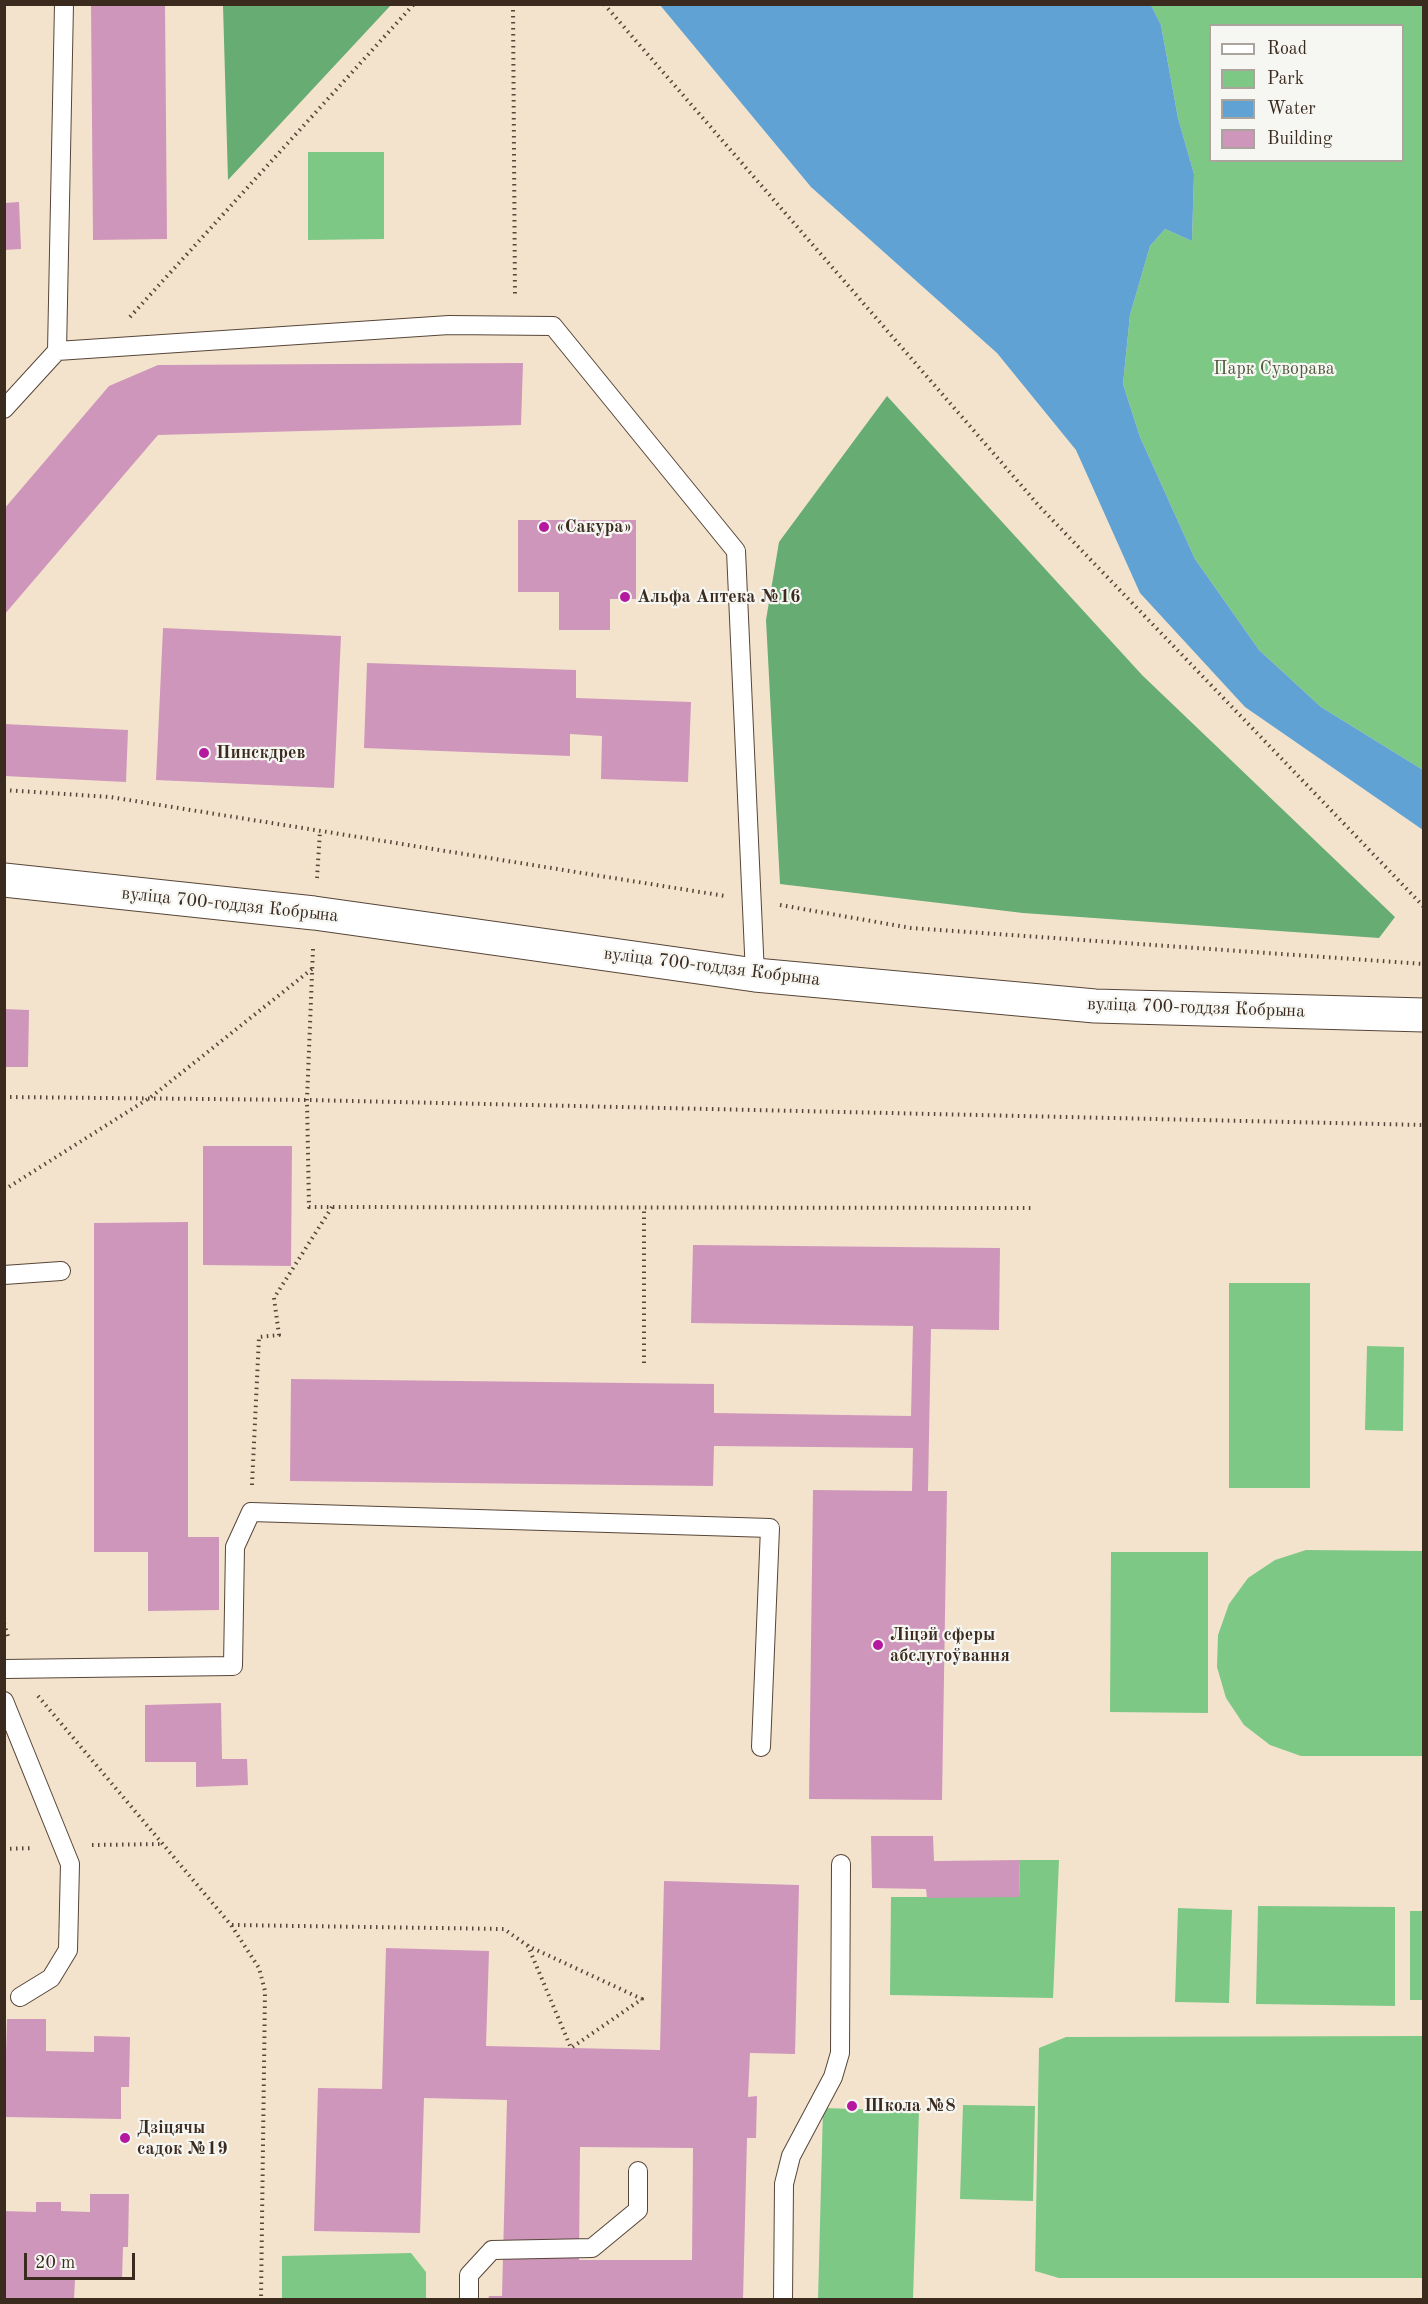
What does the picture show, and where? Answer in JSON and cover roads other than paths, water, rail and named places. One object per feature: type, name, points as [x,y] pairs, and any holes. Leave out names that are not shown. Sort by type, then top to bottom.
[{"type":"street","name":"вуліца 700-годдзя Кобрына","points":[[4,880],[314,914],[755,975],[1095,1006],[1424,1015]]},
{"type":"lane","points":[[4,409],[57,351],[63,4]]},
{"type":"lane","points":[[57,351],[449,325],[553,326],[736,550],[755,975]]},
{"type":"lane","points":[[4,1275],[61,1271]]},
{"type":"lane","points":[[10,1669],[233,1666],[235,1547],[251,1512],[770,1528],[761,1748]]},
{"type":"lane","points":[[4,1701],[70,1864],[68,1950],[51,1978],[20,1997]]},
{"type":"lane","points":[[783,2300],[784,2184],[791,2156],[833,2077],[840,2053],[841,1864]]},
{"type":"lane","points":[[469,2300],[469,2275],[492,2250],[592,2248],[638,2210],[638,2170]]},
{"type":"water","points":[[660,5],[1151,5],[1161,25],[1178,118],[1194,174],[1192,241],[1165,229],[1150,246],[1130,315],[1123,384],[1140,437],[1195,559],[1259,650],[1321,707],[1423,770],[1423,830],[1245,707],[1140,593],[1076,450],[997,353],[811,187]]},
{"type":"place","name":"«Сакура»","points":[[544,527]]},
{"type":"place","name":"Альфа Аптека №16","points":[[625,597]]},
{"type":"place","name":"Пинскдрев","points":[[204,753]]},
{"type":"place","name":"Ліцэй сферы абслугоўвання","points":[[878,1645]]},
{"type":"place","name":"Школа №8","points":[[852,2106]]},
{"type":"place","name":"Дзіцячы садок №19","points":[[125,2138]]},
{"type":"park label","name":"Парк Суворава","points":[[1274,369]]}]
